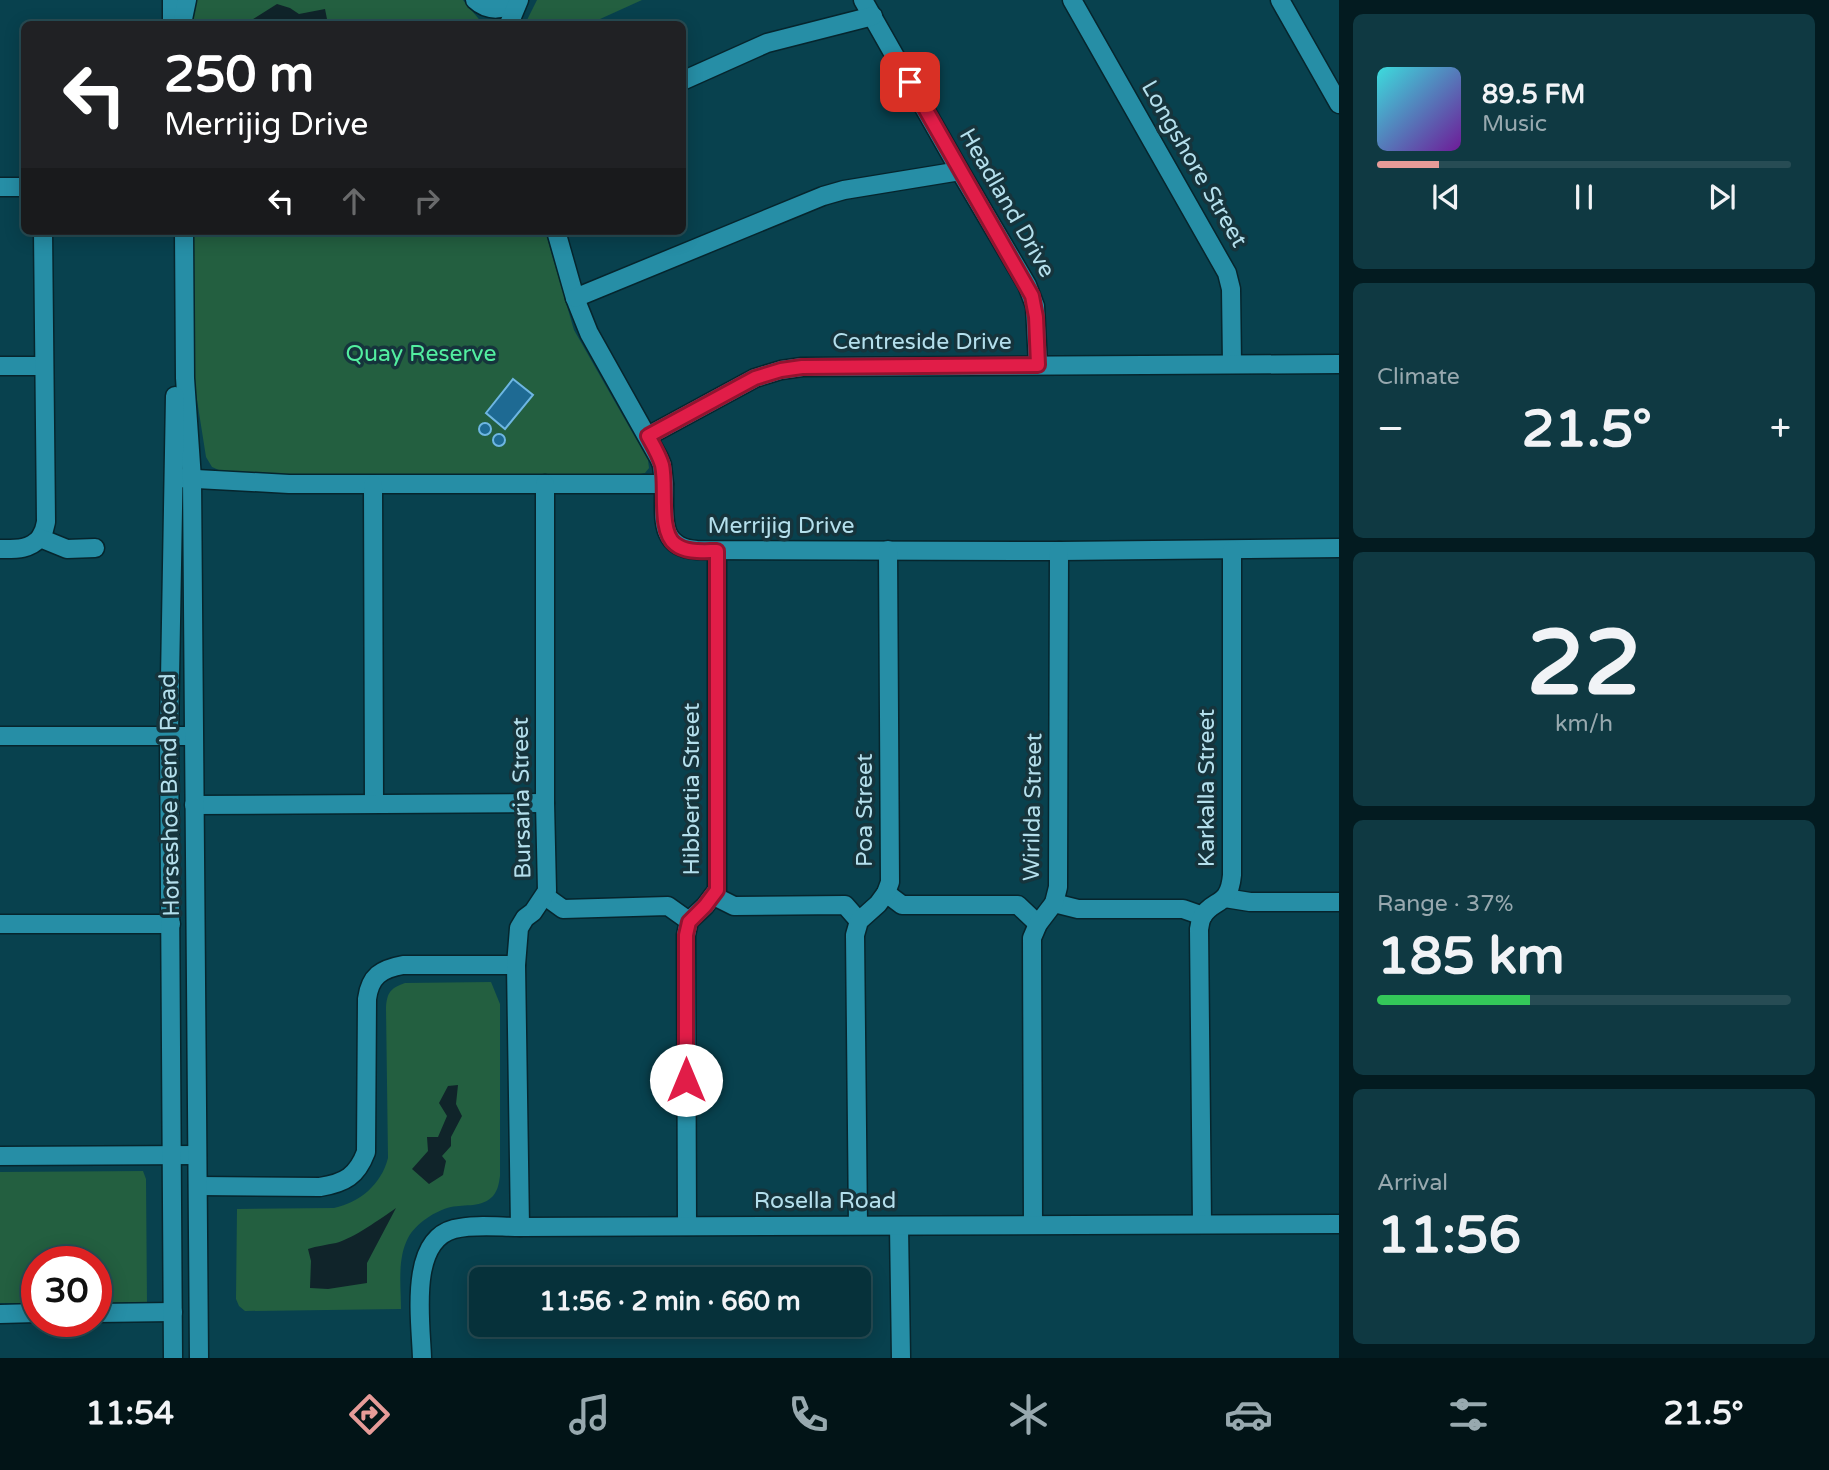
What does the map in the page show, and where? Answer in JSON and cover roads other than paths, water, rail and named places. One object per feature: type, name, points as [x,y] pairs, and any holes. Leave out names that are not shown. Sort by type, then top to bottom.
[{"type":"street","points":[[172,0],[172,21]]},
{"type":"street","points":[[183,21],[187,0]]},
{"type":"street","points":[[477,2],[487,8],[496,9],[512,5],[519,0]]},
{"type":"street","points":[[510,21],[519,0]]},
{"type":"street","name":"Headland Drive","points":[[863,0],[1032,296],[1036,317],[1038,365]]},
{"type":"street","name":"Longshore Street","points":[[1072,0],[1227,273],[1231,289],[1232,365]]},
{"type":"street","points":[[1280,0],[1339,104]]},
{"type":"street","points":[[477,2],[490,21]]},
{"type":"street","points":[[686,79],[767,43],[873,16]]},
{"type":"street","points":[[575,298],[823,196],[844,190],[960,171]]},
{"type":"street","points":[[0,187],[21,187]]},
{"type":"street","points":[[0,549],[33,546],[40,538],[46,522],[43,235]]},
{"type":"street","name":"Horseshoe Bend Road","points":[[172,235],[175,405],[169,735],[173,1358]]},
{"type":"street","name":"Horseshoe Bend Road","points":[[184,235],[185,378],[192,479],[199,1358]]},
{"type":"street","name":"Merrijig Drive","points":[[557,235],[575,298],[589,333],[662,465],[670,539],[685,550],[1059,551],[1339,548]]},
{"type":"street","name":"Centreside Drive","points":[[648,436],[755,378],[802,367],[1339,364]]},
{"type":"street","points":[[0,366],[44,366]]},
{"type":"street","points":[[174,478],[263,484],[664,484]]},
{"type":"street","name":"Bursaria Street","points":[[520,1227],[516,965],[519,928],[547,891],[545,484]]},
{"type":"street","points":[[373,485],[374,803]]},
{"type":"street","points":[[40,538],[67,549],[95,548]]},
{"type":"street","name":"Poa Street","points":[[859,921],[878,904],[890,882],[888,550]]},
{"type":"street","name":"Karkalla Street","points":[[1203,916],[1225,898],[1231,887],[1232,875],[1231,550]]},
{"type":"street","name":"Hibbertia Street","points":[[689,922],[717,890],[717,551]]},
{"type":"street","name":"Wirilda Street","points":[[1033,1224],[1032,938],[1038,924],[1054,903],[1058,887],[1059,551]]},
{"type":"street","points":[[0,736],[193,736]]},
{"type":"street","points":[[194,805],[545,803]]},
{"type":"street","points":[[886,893],[902,905],[1017,905],[1038,924]]},
{"type":"street","points":[[714,895],[734,906],[845,905],[859,921],[855,934],[858,1225]]},
{"type":"street","points":[[545,896],[563,909],[668,906],[689,922],[686,935],[687,1226]]},
{"type":"street","points":[[1225,898],[1250,902],[1339,902]]},
{"type":"street","points":[[1054,903],[1078,909],[1183,909],[1203,916],[1199,929],[1202,1224]]},
{"type":"street","points":[[0,924],[171,924]]},
{"type":"street","points":[[198,1186],[320,1187],[351,1177],[361,1166],[366,1152],[367,999],[369,986],[377,975],[388,967],[403,965],[516,965]]},
{"type":"street","points":[[0,1156],[197,1155]]},
{"type":"street","name":"Rosella Road","points":[[422,1358],[421,1274],[426,1254],[432,1244],[442,1234],[453,1229],[1339,1224]]},
{"type":"street","points":[[899,1226],[901,1358]]},
{"type":"street","points":[[112,1313],[173,1312]]},
{"type":"street","points":[[0,1314],[21,1313]]},
{"type":"water","points":[[277,4],[299,14],[325,9],[327,21],[250,21]]},
{"type":"water","points":[[458,1085],[456,1104],[462,1116],[451,1137],[451,1146],[442,1156],[446,1161],[443,1175],[429,1184],[412,1169],[428,1151],[427,1137],[438,1137],[447,1116],[439,1103],[448,1086]]},
{"type":"water","points":[[396,1208],[367,1263],[367,1283],[328,1289],[310,1288],[311,1261],[308,1249],[351,1237]]},
{"type":"park label","name":"Quay Reserve","points":[[421,354]]}]
